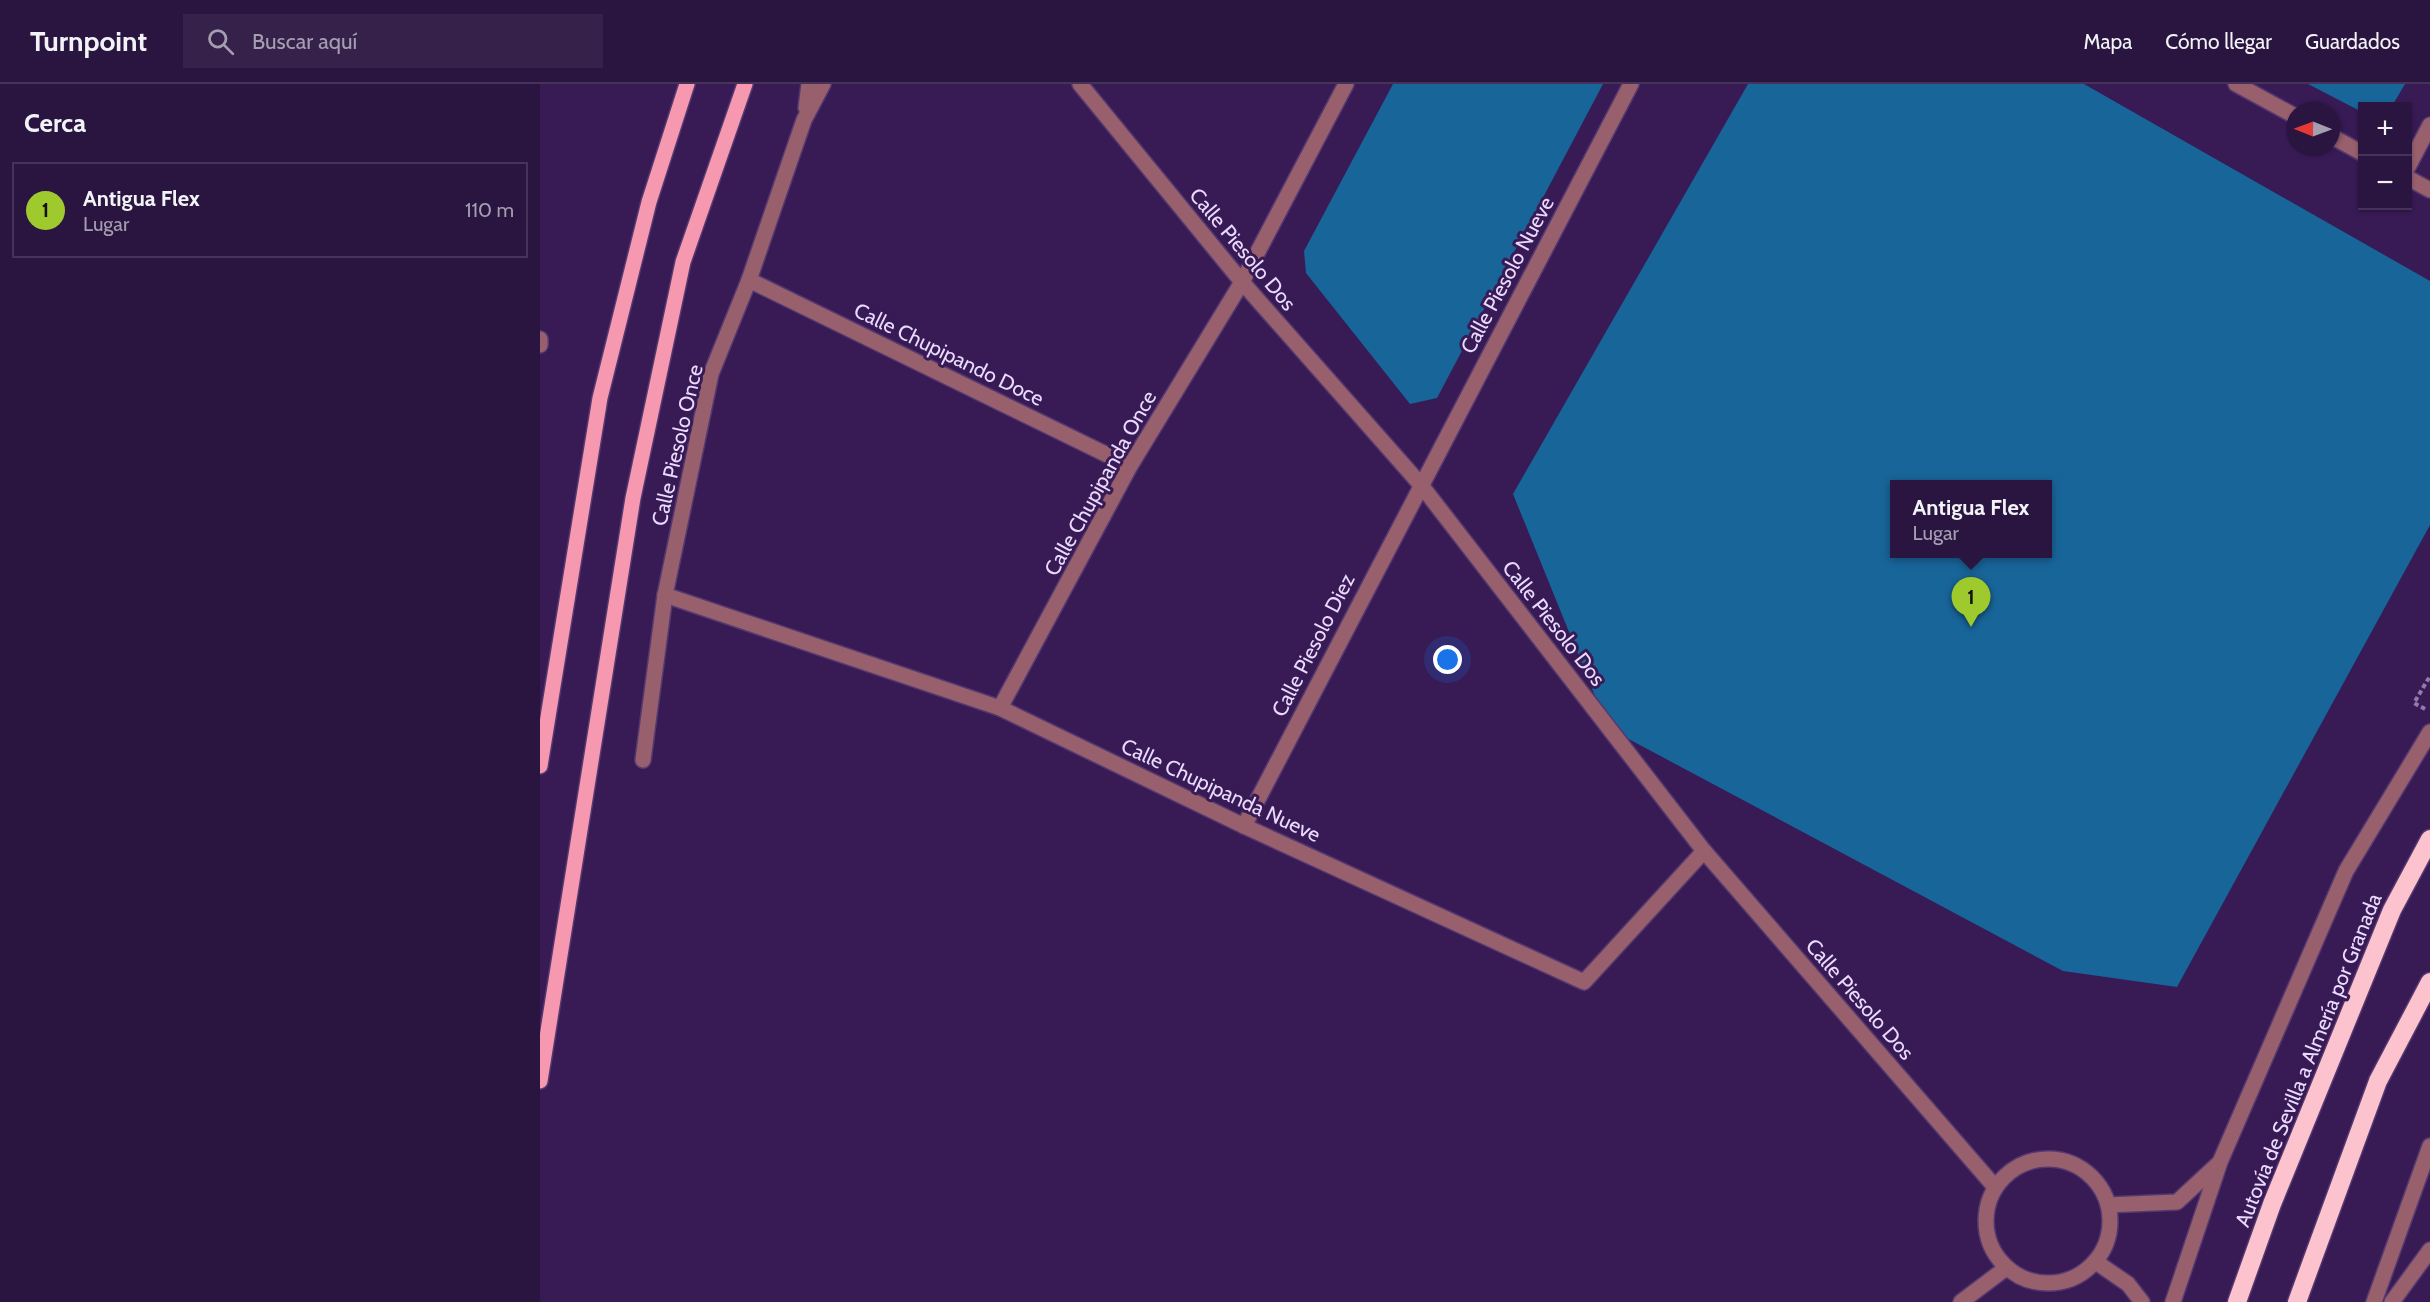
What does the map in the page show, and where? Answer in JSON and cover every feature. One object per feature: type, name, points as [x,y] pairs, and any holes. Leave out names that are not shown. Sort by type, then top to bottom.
[{"type":"highway","name":"Autovía de Sevilla a Almería por Granada","points":[[2237,1302],[2272,1204],[2392,910],[2430,839]]},
{"type":"highway","points":[[2297,1302],[2378,1081],[2430,982]]},
{"type":"main road","points":[[540,766],[600,398],[649,202],[687,84]]},
{"type":"main road","points":[[540,1081],[633,498],[683,261],[745,84]]},
{"type":"street","points":[[804,120],[809,84]]},
{"type":"street","name":"Calle Piesolo Once","points":[[643,760],[665,595],[711,374],[749,280],[804,120],[824,84]]},
{"type":"street","name":"Calle Piesolo Dos","points":[[1080,84],[1242,282],[1421,485],[1704,851],[1995,1187]]},
{"type":"street","points":[[1242,282],[1346,84]]},
{"type":"street","name":"Calle Piesolo Nueve","points":[[1421,485],[1631,84]]},
{"type":"street","points":[[2236,84],[2286,111]]},
{"type":"street","points":[[2412,159],[2430,124]]},
{"type":"street","points":[[2340,141],[2358,151]]},
{"type":"street","points":[[2412,180],[2430,190]]},
{"type":"street","name":"Calle Chupipando Doce","points":[[749,280],[1130,466]]},
{"type":"street","name":"Calle Chupipanda Once","points":[[1000,708],[1130,466],[1242,282]]},
{"type":"street","points":[[540,339],[540,345]]},
{"type":"street","name":"Calle Piesolo Diez","points":[[1244,825],[1421,485]]},
{"type":"street","name":"Calle Chupipanda Nueve","points":[[665,595],[1000,708],[1244,825],[1584,982],[1704,851]]},
{"type":"street","points":[[2173,1302],[2220,1162],[2346,871],[2430,732]]},
{"type":"street","points":[[2374,1302],[2430,1146]]},
{"type":"street","points":[[2047,1158],[2068,1161],[2086,1171],[2100,1186],[2108,1205],[2111,1225],[2106,1245],[2096,1262],[2081,1275],[2062,1283],[2042,1284],[2023,1279],[2006,1268],[1994,1255],[1987,1239],[1985,1221],[1987,1203],[1995,1187],[2009,1172],[2027,1162],[2047,1158]]},
{"type":"street","points":[[2108,1205],[2177,1202],[2220,1162]]},
{"type":"street","points":[[2392,1302],[2430,1250]]},
{"type":"street","points":[[2096,1262],[2128,1284],[2142,1302]]},
{"type":"street","points":[[1961,1302],[2006,1268]]},
{"type":"path","points":[[2430,676],[2414,703],[2430,711]]},
{"type":"building","points":[[1393,84],[1603,84],[1437,398],[1410,404],[1306,273],[1304,251]]},
{"type":"building","points":[[1748,84],[2084,84],[2430,281],[2430,525],[2177,987],[2063,971],[1608,728],[1513,494]]},
{"type":"building","points":[[2308,84],[2405,84],[2394,102],[2358,102],[2358,110]]},
{"type":"place","name":"Antigua Flex","points":[[1971,627]]}]
